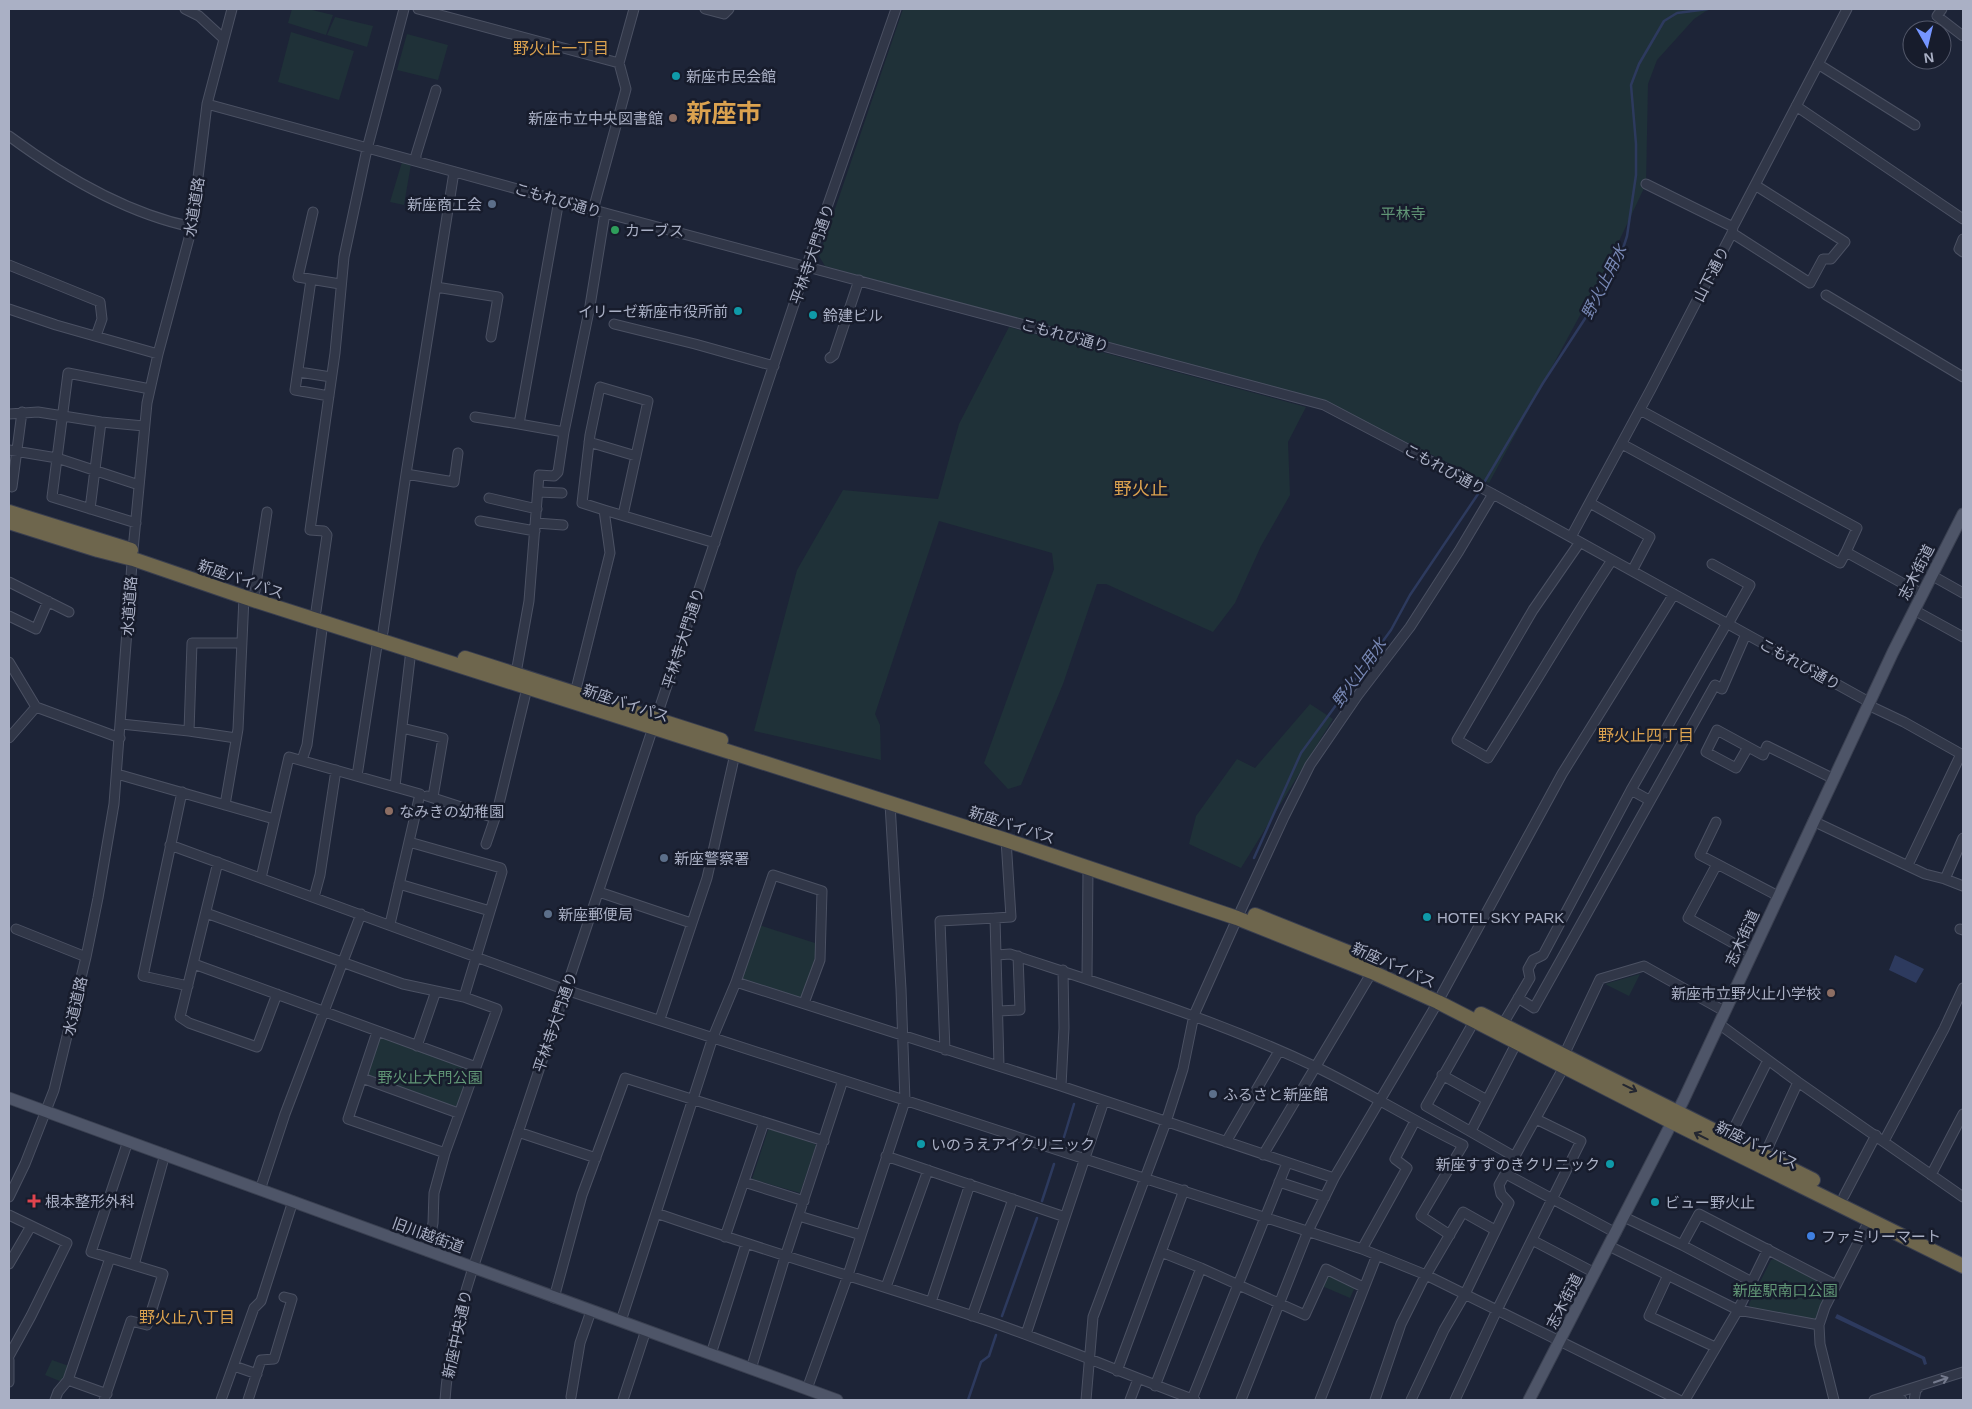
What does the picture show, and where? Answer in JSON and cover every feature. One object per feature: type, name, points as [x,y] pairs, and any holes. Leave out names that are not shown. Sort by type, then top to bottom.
[{"type":"highway","name":"新座バイパス","points":[[9,512],[319,617],[380,636],[516,673],[575,693],[735,754],[1088,868],[1308,935],[1440,998],[1477,1017],[1517,1042],[1564,1061]]},
{"type":"highway","name":"新座バイパス","points":[[9,522],[98,550],[133,554]]},
{"type":"highway","name":"新座バイパス","points":[[380,636],[411,650],[527,688],[655,724],[1239,914],[1372,972],[1440,998]]},
{"type":"highway","name":"新座バイパス","points":[[1477,1017],[1503,1024],[1564,1061],[1963,1266]]},
{"type":"highway","name":"新座バイパス","points":[[1675,1117],[1729,1138],[1963,1256]]},
{"type":"main road","name":"志木街道","points":[[1529,1400],[1675,1117],[1813,821],[1931,575],[1963,514]]},
{"type":"main road","name":"旧川越街道","points":[[9,1098],[837,1400]]},
{"type":"street","points":[[185,9],[199,16],[224,38]]},
{"type":"street","name":"水道道路","points":[[9,1197],[25,1164],[60,1068],[86,956],[114,804],[144,426],[158,354],[192,227],[207,104],[232,9]]},
{"type":"street","points":[[302,760],[307,745],[327,535],[324,530],[310,530],[328,396],[336,353],[340,284],[367,149],[404,9]]},
{"type":"street","points":[[418,9],[618,63]]},
{"type":"street","points":[[593,210],[626,89],[618,63],[634,9]]},
{"type":"street","points":[[705,9],[724,14],[729,9]]},
{"type":"street","name":"平林寺大門通り","points":[[473,1268],[807,266],[896,9]]},
{"type":"street","name":"山下通り","points":[[1612,560],[1572,621],[1488,758],[1457,740],[1575,540],[1590,503],[1847,9]]},
{"type":"street","points":[[1942,9],[1937,16],[1963,36]]},
{"type":"street","points":[[1818,64],[1916,125]]},
{"type":"street","points":[[416,161],[436,90]]},
{"type":"street","name":"こもれび通り","points":[[207,104],[593,210],[1324,405],[1493,494],[1961,754],[1908,865]]},
{"type":"street","points":[[1796,106],[1963,218]]},
{"type":"street","points":[[9,136],[48,165],[65,173],[89,190],[172,223],[192,227]]},
{"type":"street","points":[[357,776],[454,172]]},
{"type":"street","points":[[1646,184],[1732,230],[1810,283],[1824,259],[1831,259],[1845,242],[1755,185]]},
{"type":"street","points":[[519,424],[559,200]]},
{"type":"street","points":[[313,212],[298,277],[340,284]]},
{"type":"street","points":[[516,673],[528,609],[539,474],[554,476],[558,472],[564,432],[590,306],[605,213]]},
{"type":"street","points":[[1963,239],[1959,249],[1963,252]]},
{"type":"street","points":[[9,265],[100,302],[102,319],[96,336]]},
{"type":"street","points":[[311,280],[295,390],[328,396]]},
{"type":"street","points":[[830,358],[834,355],[859,280]]},
{"type":"street","points":[[436,287],[498,297],[491,337]]},
{"type":"street","points":[[1826,296],[1963,377]]},
{"type":"street","points":[[9,309],[158,354]]},
{"type":"street","points":[[614,324],[774,366]]},
{"type":"street","points":[[299,372],[332,377]]},
{"type":"street","points":[[136,523],[52,498],[68,373],[150,389]]},
{"type":"street","points":[[623,515],[648,401],[600,387],[589,442],[582,503],[715,543]]},
{"type":"street","points":[[1622,444],[1840,563],[1846,552],[1857,528],[1640,410]]},
{"type":"street","points":[[12,487],[13,450],[22,412]]},
{"type":"street","points":[[9,414],[22,412],[62,415],[101,422],[144,426]]},
{"type":"street","points":[[476,417],[564,432]]},
{"type":"street","points":[[90,509],[101,422]]},
{"type":"street","points":[[589,442],[636,456]]},
{"type":"street","points":[[13,450],[57,458],[139,485]]},
{"type":"street","points":[[406,474],[454,482],[458,453]]},
{"type":"street","points":[[538,492],[562,493]]},
{"type":"street","points":[[1086,1400],[1093,1317],[1166,1122],[1183,1069],[1194,1015],[1239,914],[1310,765],[1358,695],[1410,627],[1493,494]]},
{"type":"street","points":[[489,498],[537,509]]},
{"type":"street","points":[[1590,503],[1650,537],[1632,571]]},
{"type":"street","points":[[575,693],[610,553],[604,510]]},
{"type":"street","points":[[225,805],[238,729],[241,643],[267,512]]},
{"type":"street","points":[[480,520],[535,527],[562,525]]},
{"type":"street","points":[[1846,552],[1922,594]]},
{"type":"street","points":[[1503,1024],[1530,978],[1528,968],[1534,960],[1543,955],[1631,790],[1750,585],[1712,564]]},
{"type":"street","points":[[1931,575],[1963,593]]},
{"type":"street","points":[[9,582],[69,612]]},
{"type":"street","points":[[1241,1400],[1308,1231],[1334,1178],[1440,998],[1562,774],[1674,594]]},
{"type":"street","points":[[9,616],[36,628],[48,602]]},
{"type":"street","points":[[1914,610],[1963,637]]},
{"type":"street","points":[[1518,998],[1534,1008],[1715,685],[1722,689],[1746,634]]},
{"type":"street","points":[[188,730],[192,642],[241,643]]},
{"type":"street","points":[[395,786],[411,650]]},
{"type":"street","points":[[9,662],[36,708],[120,738]]},
{"type":"street","points":[[486,844],[495,818],[527,688]]},
{"type":"street","points":[[9,738],[36,708]]},
{"type":"street","points":[[121,724],[188,730],[236,738]]},
{"type":"street","points":[[402,728],[444,738],[433,798]]},
{"type":"street","points":[[1748,747],[1736,768],[1706,752],[1717,730],[1763,755],[1768,746],[1834,779]]},
{"type":"street","points":[[660,1019],[707,878],[735,754]]},
{"type":"street","points":[[261,878],[289,757],[395,786],[495,818]]},
{"type":"street","points":[[314,897],[320,875],[336,770]]},
{"type":"street","points":[[117,774],[274,819]]},
{"type":"street","points":[[1631,790],[1649,800]]},
{"type":"street","points":[[182,792],[143,976],[188,986]]},
{"type":"street","points":[[390,924],[420,794]]},
{"type":"street","points":[[806,1389],[848,1275],[886,1156],[906,1101],[890,804]]},
{"type":"street","points":[[1813,821],[1925,874],[1963,886]]},
{"type":"street","points":[[1716,822],[1700,855],[1778,896]]},
{"type":"street","points":[[1945,879],[1963,838]]},
{"type":"street","points":[[945,1050],[940,921],[1011,917],[1006,840]]},
{"type":"street","points":[[409,842],[501,868],[502,872],[464,997]]},
{"type":"street","points":[[170,845],[566,990],[660,1019],[1362,1249],[1426,1275],[1678,1400]]},
{"type":"street","points":[[218,862],[180,1017],[189,1023],[257,1047],[277,994]]},
{"type":"street","points":[[1717,864],[1688,918],[1751,953]]},
{"type":"street","points":[[1087,978],[1088,868]]},
{"type":"street","points":[[621,1321],[713,1037],[736,982],[773,875],[822,891],[820,960],[804,1003]]},
{"type":"street","points":[[399,884],[490,911]]},
{"type":"street","points":[[599,892],[691,923]]},
{"type":"street","points":[[206,913],[403,984],[464,997],[497,1009],[445,1153],[434,1193],[433,1223],[427,1251]]},
{"type":"street","points":[[260,1190],[285,1114],[361,914]]},
{"type":"street","points":[[995,918],[999,1066]]},
{"type":"street","points":[[16,928],[86,956]]},
{"type":"street","points":[[997,955],[1010,954],[1018,956],[1194,1015],[1315,1066],[1462,1145],[1421,1216],[1450,1235]]},
{"type":"street","points":[[999,1011],[1020,1010],[1018,956]]},
{"type":"street","points":[[194,964],[476,1067]]},
{"type":"street","points":[[1411,1400],[1444,1330],[1465,1294],[1509,1203],[1501,1194],[1499,1185],[1536,1120],[1600,979],[1644,966],[1724,1012]]},
{"type":"street","points":[[1061,1086],[1064,1028],[1063,970]]},
{"type":"street","points":[[1263,1155],[1372,972]]},
{"type":"street","points":[[736,982],[1061,1086],[1334,1178]]},
{"type":"street","points":[[1844,1196],[1944,1029],[1963,988]]},
{"type":"street","points":[[417,1046],[436,991]]},
{"type":"street","points":[[1477,1017],[1442,1075],[1426,1106],[1515,1157]]},
{"type":"street","points":[[1718,1024],[1963,1197]]},
{"type":"street","points":[[377,1032],[348,1119],[445,1153]]},
{"type":"street","points":[[1470,1131],[1517,1042]]},
{"type":"street","points":[[1226,1142],[1279,1051]]},
{"type":"street","points":[[1729,1138],[1768,1060]]},
{"type":"street","points":[[1442,1075],[1487,1100]]},
{"type":"street","points":[[362,1078],[458,1113]]},
{"type":"street","points":[[554,1298],[582,1195],[624,1078],[824,1141]]},
{"type":"street","points":[[751,1369],[785,1257],[843,1080]]},
{"type":"street","points":[[1764,1156],[1798,1082]]},
{"type":"street","points":[[1026,1334],[1104,1101]]},
{"type":"street","points":[[1931,1175],[1963,1114]]},
{"type":"street","points":[[1455,1400],[1497,1310],[1581,1141],[1536,1120]]},
{"type":"street","points":[[1362,1249],[1407,1168],[1395,1158],[1415,1121]]},
{"type":"street","points":[[725,1237],[764,1122]]},
{"type":"street","points":[[518,1132],[596,1158]]},
{"type":"street","points":[[68,1380],[106,1397],[131,1321],[148,1325],[163,1274],[91,1252],[128,1141]]},
{"type":"street","points":[[134,1265],[165,1154]]},
{"type":"street","points":[[886,1156],[1065,1216]]},
{"type":"street","points":[[656,1213],[785,1257],[886,1287],[1026,1334],[1193,1400],[1287,1163]]},
{"type":"street","points":[[886,1287],[928,1170]]},
{"type":"street","points":[[1506,1174],[1616,1233]]},
{"type":"street","points":[[744,1182],[804,1201]]},
{"type":"street","points":[[1279,1182],[1324,1197]]},
{"type":"street","points":[[931,1302],[970,1184]]},
{"type":"street","points":[[1117,1371],[1184,1190]]},
{"type":"street","points":[[972,1316],[1013,1199]]},
{"type":"street","points":[[221,1400],[254,1308],[261,1301],[293,1201]]},
{"type":"street","points":[[1375,1400],[1401,1324],[1462,1212],[1495,1230]]},
{"type":"street","points":[[1682,1245],[1699,1214],[1836,1285]]},
{"type":"street","points":[[9,1215],[67,1244],[9,1356]]},
{"type":"street","points":[[799,1216],[861,1235]]},
{"type":"street","points":[[1624,1217],[1752,1282]]},
{"type":"street","points":[[1834,1400],[1820,1344],[1819,1325],[1825,1307],[1870,1219]]},
{"type":"street","points":[[9,1264],[31,1226]]},
{"type":"street","points":[[1532,1240],[1595,1273]]},
{"type":"street","points":[[711,1354],[746,1244]]},
{"type":"street","points":[[1609,1246],[1738,1310],[1819,1325]]},
{"type":"street","points":[[1686,1400],[1738,1310],[1768,1249]]},
{"type":"street","points":[[1161,1252],[1280,1302],[1305,1315],[1326,1269],[1363,1287]]},
{"type":"street","points":[[1320,1400],[1377,1255]]},
{"type":"street","points":[[55,1400],[58,1392],[68,1380],[110,1258]]},
{"type":"street","name":"新座中央通り","points":[[445,1400],[452,1346],[473,1268]]},
{"type":"street","points":[[1155,1386],[1201,1268]]},
{"type":"street","points":[[1668,1275],[1649,1316],[1715,1347]]},
{"type":"street","points":[[248,1400],[261,1360],[274,1359],[292,1299],[284,1297]]},
{"type":"street","points":[[571,1397],[580,1343],[591,1311]]},
{"type":"street","points":[[623,1400],[646,1330]]},
{"type":"street","points":[[9,1360],[9,1382]]},
{"type":"street","points":[[234,1366],[257,1374]]},
{"type":"street","points":[[1877,1399],[1963,1372]]},
{"type":"street","points":[[1130,1400],[1138,1379]]},
{"type":"street","points":[[1914,1400],[1916,1390],[1919,1387]]},
{"type":"street","points":[[1877,1399],[1890,1398],[1902,1400]]},
{"type":"green space","points":[[292,9],[308,9],[333,15],[326,35],[288,23]]},
{"type":"green space","name":"平林寺","points":[[903,9],[1709,9],[1694,19],[1657,60],[1648,84],[1646,184],[1611,258],[1489,483],[1316,398],[1113,346],[825,266],[819,256]]},
{"type":"green space","points":[[335,17],[373,26],[367,47],[327,35]]},
{"type":"green space","points":[[291,32],[354,51],[339,100],[278,82]]},
{"type":"green space","points":[[407,34],[448,45],[438,80],[397,70]]},
{"type":"green space","points":[[402,162],[411,164],[404,205],[390,202]]},
{"type":"green space","points":[[1009,327],[1306,407],[1288,442],[1290,495],[1261,546],[1235,603],[1213,632],[1106,584],[1097,584],[1063,684],[1021,785],[1008,789],[984,763],[1054,569],[1052,553],[939,521],[875,714],[880,725],[881,760],[754,731],[797,570],[843,490],[938,499],[959,424]]},
{"type":"green space","points":[[1310,704],[1333,719],[1241,868],[1189,844],[1196,816],[1237,759],[1255,768]]},
{"type":"green space","points":[[759,925],[815,943],[816,961],[802,996],[799,997],[743,979],[741,975]]},
{"type":"green space","points":[[1640,974],[1629,996],[1605,984]]},
{"type":"green space","name":"野火止大門公園","points":[[377,1032],[476,1067],[458,1113],[362,1078]]},
{"type":"green space","points":[[770,1129],[815,1144],[816,1146],[800,1193],[752,1179],[768,1130]]},
{"type":"green space","name":"新座駅南口公園","points":[[1776,1258],[1830,1285],[1831,1289],[1817,1320],[1750,1308],[1749,1304],[1771,1260]]},
{"type":"green space","points":[[1330,1275],[1355,1287],[1350,1298],[1322,1286],[1327,1276]]},
{"type":"green space","points":[[52,1360],[69,1366],[62,1382],[45,1375]]},
{"type":"water","points":[[1895,955],[1924,969],[1916,983],[1889,970]]},
{"type":"water","points":[[1837,1314],[1925,1357],[1927,1364],[1924,1365],[1922,1359],[1835,1318]]},
{"type":"waterway","name":"野火止用水","points":[[1485,481],[1543,383],[1603,291],[1620,258],[1627,236],[1636,175],[1636,144],[1631,85],[1639,64],[1664,21],[1677,13],[1708,9]]},
{"type":"waterway","name":"野火止用水","points":[[1254,858],[1301,753],[1391,630],[1410,595],[1478,494]]},
{"type":"waterway","points":[[1064,1137],[1074,1104]]},
{"type":"waterway","points":[[1042,1201],[1054,1164]]},
{"type":"waterway","points":[[1002,1316],[1037,1218]]},
{"type":"waterway","points":[[968,1400],[981,1362],[989,1356],[996,1335]]},
{"type":"place","name":"新座市民会館","points":[[676,76]]},
{"type":"place","name":"新座市立中央図書館","points":[[673,118]]},
{"type":"place","name":"新座商工会","points":[[492,204]]},
{"type":"place","name":"カーブス","points":[[615,230]]},
{"type":"place","name":"イリーゼ新座市役所前","points":[[738,311]]},
{"type":"place","name":"鈴建ビル","points":[[813,315]]},
{"type":"place","name":"なみきの幼稚園","points":[[389,811]]},
{"type":"place","name":"新座警察署","points":[[664,858]]},
{"type":"place","name":"新座郵便局","points":[[548,914]]},
{"type":"place","name":"HOTEL SKY PARK","points":[[1427,917]]},
{"type":"place","name":"新座市立野火止小学校","points":[[1831,993]]},
{"type":"place","name":"ふるさと新座館","points":[[1213,1094]]},
{"type":"place","name":"いのうえアイクリニック","points":[[921,1144]]},
{"type":"place","name":"新座すずのきクリニック","points":[[1610,1164]]},
{"type":"place","name":"根本整形外科","points":[[34,1201]]},
{"type":"place","name":"ビュー野火止","points":[[1655,1202]]},
{"type":"place","name":"ファミリーマート","points":[[1811,1236]]},
{"type":"district","name":"野火止一丁目","points":[[561,48]]},
{"type":"district","name":"新座市","points":[[724,113]]},
{"type":"district","name":"野火止","points":[[1141,489]]},
{"type":"district","name":"野火止四丁目","points":[[1646,735]]},
{"type":"district","name":"野火止八丁目","points":[[187,1317]]}]
